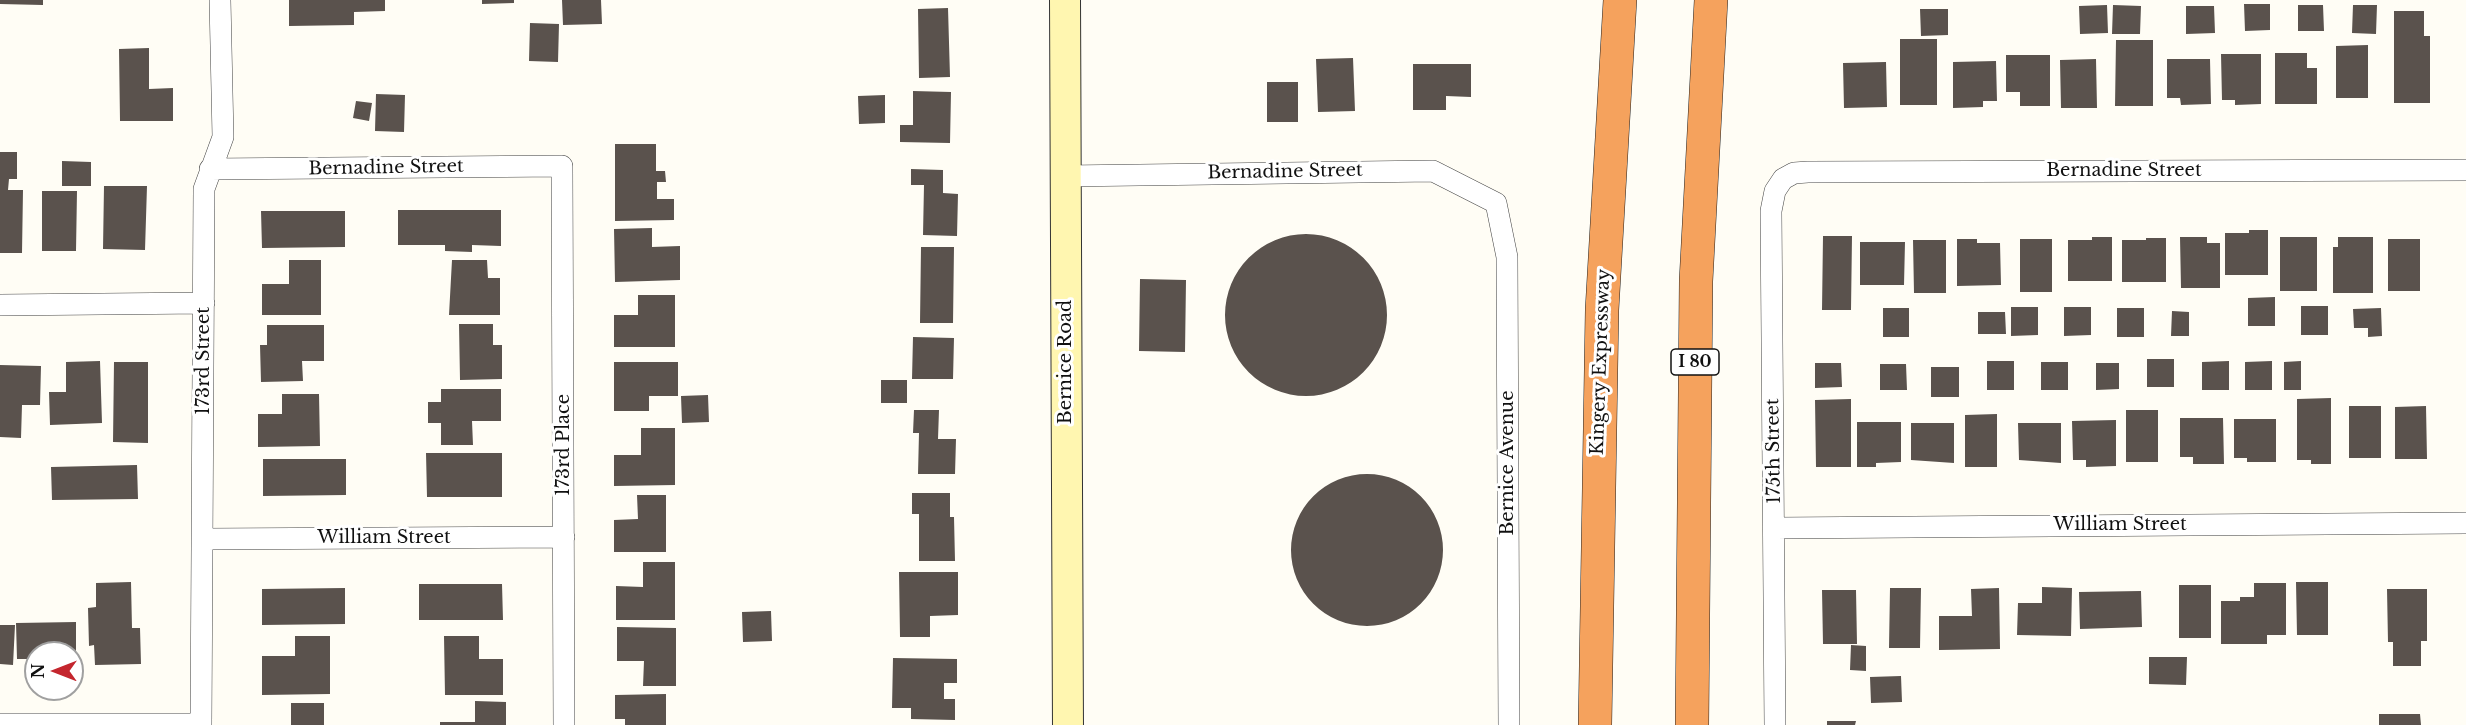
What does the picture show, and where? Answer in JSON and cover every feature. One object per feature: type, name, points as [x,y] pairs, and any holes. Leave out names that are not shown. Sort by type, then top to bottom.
[{"type":"highway","name":"Kingery Expressway","points":[[1595,725],[1602,310],[1620,0]]},
{"type":"highway","name":"I 80","points":[[1692,725],[1696,281],[1711,0]]},
{"type":"street","name":"173rd Street","points":[[201,724],[204,539],[204,189],[223,137],[220,0]]},
{"type":"street","name":"Bernice Road","points":[[1065,0],[1068,725]]},
{"type":"street","name":"Bernadine Street","points":[[210,169],[562,166]]},
{"type":"street","name":"173rd Place","points":[[562,166],[564,725]]},
{"type":"street","name":"Bernadine Street","points":[[1783,179],[1794,173],[1808,172],[2466,170]]},
{"type":"street","name":"Bernadine Street","points":[[1066,176],[1433,171],[1496,202]]},
{"type":"street","name":"175th Street","points":[[1775,725],[1771,211],[1775,190],[1783,179]]},
{"type":"street","name":"Bernice Avenue","points":[[1496,202],[1507,257],[1509,725]]},
{"type":"street","points":[[0,305],[204,303]]},
{"type":"street","name":"William Street","points":[[1775,528],[2466,523]]},
{"type":"street","name":"William Street","points":[[204,539],[564,537]]},
{"type":"street","points":[[0,724],[201,724]]},
{"type":"building","points":[[0,0],[43,0],[43,5],[0,4]]},
{"type":"building","points":[[289,0],[385,0],[385,11],[354,12],[354,25],[289,26]]},
{"type":"building","points":[[482,0],[514,0],[514,3],[482,4]]},
{"type":"building","points":[[562,0],[601,0],[602,24],[563,25]]},
{"type":"building","points":[[2244,4],[2270,4],[2270,30],[2245,31]]},
{"type":"building","points":[[2107,5],[2108,33],[2080,34],[2079,6]]},
{"type":"building","points":[[2113,5],[2141,6],[2140,34],[2112,34]]},
{"type":"building","points":[[2298,5],[2323,5],[2324,31],[2298,31]]},
{"type":"building","points":[[2353,5],[2377,5],[2376,34],[2352,33]]},
{"type":"building","points":[[2186,6],[2214,6],[2215,33],[2186,34]]},
{"type":"building","points":[[948,8],[950,77],[919,78],[918,9]]},
{"type":"building","points":[[1920,9],[1948,9],[1948,35],[1921,36]]},
{"type":"building","points":[[2394,11],[2424,11],[2424,36],[2430,36],[2430,103],[2394,103]]},
{"type":"building","points":[[530,23],[559,24],[558,62],[529,61]]},
{"type":"building","points":[[1900,39],[1937,39],[1937,105],[1900,105]]},
{"type":"building","points":[[2116,40],[2153,40],[2153,106],[2115,106]]},
{"type":"building","points":[[2368,45],[2368,98],[2336,98],[2336,46]]},
{"type":"building","points":[[149,48],[149,89],[173,88],[173,121],[120,121],[119,49]]},
{"type":"building","points":[[2275,53],[2307,53],[2307,68],[2317,68],[2317,104],[2275,104]]},
{"type":"building","points":[[2221,54],[2261,54],[2261,104],[2235,105],[2235,100],[2222,100]]},
{"type":"building","points":[[2006,55],[2050,55],[2050,106],[2020,106],[2020,92],[2006,92]]},
{"type":"building","points":[[1353,58],[1355,111],[1318,112],[1316,59]]},
{"type":"building","points":[[2096,59],[2097,108],[2061,108],[2060,60]]},
{"type":"building","points":[[2167,59],[2210,59],[2211,104],[2181,105],[2180,98],[2167,98]]},
{"type":"building","points":[[1996,61],[1997,101],[1983,101],[1983,107],[1953,108],[1953,62]]},
{"type":"building","points":[[1886,62],[1887,107],[1844,108],[1843,63]]},
{"type":"building","points":[[1413,64],[1471,64],[1471,97],[1446,96],[1446,110],[1413,110]]},
{"type":"building","points":[[1267,82],[1298,82],[1298,122],[1267,122]]},
{"type":"building","points":[[913,91],[951,92],[950,143],[900,142],[900,125],[913,125]]},
{"type":"building","points":[[376,94],[405,95],[404,132],[375,131]]},
{"type":"building","points":[[885,95],[885,123],[859,124],[858,96]]},
{"type":"building","points":[[356,101],[372,103],[369,121],[353,118]]},
{"type":"building","points":[[615,144],[656,144],[656,171],[665,171],[666,182],[657,182],[657,199],[674,199],[674,220],[615,221]]},
{"type":"building","points":[[0,152],[17,152],[17,179],[9,179],[8,190],[23,190],[22,253],[0,253]]},
{"type":"building","points":[[62,161],[91,162],[91,186],[62,186]]},
{"type":"building","points":[[911,169],[943,170],[943,193],[958,194],[957,236],[923,235],[924,185],[911,185]]},
{"type":"building","points":[[104,186],[147,186],[145,250],[103,249]]},
{"type":"building","points":[[42,191],[77,191],[76,251],[42,251]]},
{"type":"building","points":[[398,210],[501,210],[501,246],[472,245],[472,252],[445,251],[445,245],[398,245]]},
{"type":"building","points":[[261,211],[345,211],[345,247],[262,248]]},
{"type":"building","points":[[652,228],[652,247],[680,246],[680,280],[615,282],[614,229]]},
{"type":"building","points":[[2249,230],[2268,230],[2268,275],[2225,275],[2225,233],[2249,233]]},
{"type":"building","points":[[1306,234],[1322,235],[1337,240],[1364,257],[1381,284],[1386,299],[1386,331],[1381,346],[1364,373],[1337,390],[1322,395],[1306,396],[1290,395],[1275,390],[1248,373],[1231,346],[1226,331],[1225,315],[1226,299],[1231,284],[1248,257],[1275,240],[1290,235]]},
{"type":"building","points":[[1823,236],[1852,236],[1851,310],[1822,310]]},
{"type":"building","points":[[2092,237],[2112,237],[2112,281],[2068,281],[2068,240],[2092,240]]},
{"type":"building","points":[[2180,237],[2207,237],[2207,243],[2220,243],[2220,288],[2181,288]]},
{"type":"building","points":[[2280,237],[2317,237],[2317,291],[2280,291]]},
{"type":"building","points":[[2338,237],[2373,237],[2373,293],[2333,293],[2333,247],[2338,247]]},
{"type":"building","points":[[2146,238],[2166,238],[2166,282],[2122,282],[2122,240],[2146,240]]},
{"type":"building","points":[[1957,239],[1977,239],[1977,243],[2000,243],[2001,285],[1957,286]]},
{"type":"building","points":[[2020,239],[2052,239],[2052,292],[2020,292]]},
{"type":"building","points":[[2388,239],[2420,239],[2420,291],[2388,291]]},
{"type":"building","points":[[1913,240],[1946,240],[1946,293],[1914,293]]},
{"type":"building","points":[[1860,242],[1905,242],[1904,285],[1860,285]]},
{"type":"building","points":[[921,247],[954,247],[953,323],[920,323]]},
{"type":"building","points":[[289,260],[321,260],[321,315],[262,315],[262,284],[289,284]]},
{"type":"building","points":[[452,260],[487,260],[488,278],[500,278],[500,315],[449,315]]},
{"type":"building","points":[[1140,279],[1186,280],[1185,352],[1139,351]]},
{"type":"building","points":[[638,295],[675,295],[675,347],[614,347],[614,315],[638,315]]},
{"type":"building","points":[[2275,297],[2275,326],[2248,326],[2248,298]]},
{"type":"building","points":[[2301,306],[2328,306],[2328,335],[2301,335]]},
{"type":"building","points":[[2011,307],[2038,307],[2038,335],[2011,336]]},
{"type":"building","points":[[2064,307],[2091,307],[2091,335],[2064,336]]},
{"type":"building","points":[[1883,308],[1909,308],[1909,337],[1883,337]]},
{"type":"building","points":[[2117,308],[2144,308],[2144,337],[2117,337]]},
{"type":"building","points":[[2381,308],[2382,336],[2368,337],[2368,328],[2354,328],[2353,309]]},
{"type":"building","points":[[2172,311],[2189,312],[2189,336],[2171,336]]},
{"type":"building","points":[[1978,312],[2005,312],[2006,334],[1978,334]]},
{"type":"building","points":[[459,324],[493,324],[493,345],[502,345],[502,379],[460,380]]},
{"type":"building","points":[[267,325],[324,325],[324,361],[302,361],[303,381],[261,382],[260,345],[267,345]]},
{"type":"building","points":[[913,337],[954,338],[953,379],[912,379]]},
{"type":"building","points":[[2147,359],[2174,359],[2174,387],[2147,387]]},
{"type":"building","points":[[100,361],[102,423],[50,425],[49,392],[66,392],[66,362]]},
{"type":"building","points":[[1987,361],[2014,361],[2014,390],[1987,390]]},
{"type":"building","points":[[2229,361],[2229,390],[2202,390],[2202,362]]},
{"type":"building","points":[[2272,361],[2272,390],[2245,390],[2245,362]]},
{"type":"building","points":[[2301,361],[2301,390],[2284,390],[2284,362]]},
{"type":"building","points":[[114,362],[148,362],[148,443],[113,442]]},
{"type":"building","points":[[614,362],[678,362],[678,396],[649,396],[649,411],[614,411]]},
{"type":"building","points":[[2041,362],[2068,362],[2068,390],[2041,390]]},
{"type":"building","points":[[1815,363],[1841,363],[1842,387],[1815,388]]},
{"type":"building","points":[[2096,363],[2119,363],[2119,389],[2096,390]]},
{"type":"building","points":[[1880,364],[1906,364],[1907,390],[1880,390]]},
{"type":"building","points":[[0,365],[41,366],[40,405],[22,405],[21,438],[0,437]]},
{"type":"building","points":[[1931,367],[1959,367],[1959,397],[1931,397]]},
{"type":"building","points":[[881,380],[907,380],[907,403],[881,403]]},
{"type":"building","points":[[441,389],[501,389],[501,421],[472,421],[473,445],[441,445],[441,423],[428,423],[428,402],[441,402]]},
{"type":"building","points":[[282,394],[319,394],[320,446],[258,447],[258,414],[282,414]]},
{"type":"building","points":[[708,395],[709,422],[682,423],[681,396]]},
{"type":"building","points":[[2331,398],[2331,464],[2311,464],[2311,460],[2297,460],[2297,399]]},
{"type":"building","points":[[1851,399],[1851,467],[1816,467],[1815,400]]},
{"type":"building","points":[[2349,406],[2381,406],[2381,458],[2349,458]]},
{"type":"building","points":[[2426,406],[2427,459],[2395,459],[2395,407]]},
{"type":"building","points":[[914,410],[939,410],[938,439],[956,439],[955,474],[918,474],[919,433],[913,433]]},
{"type":"building","points":[[2126,410],[2158,410],[2158,462],[2126,462]]},
{"type":"building","points":[[1997,414],[1997,467],[1965,467],[1965,415]]},
{"type":"building","points":[[2180,418],[2223,418],[2224,464],[2193,464],[2193,457],[2180,457]]},
{"type":"building","points":[[2234,419],[2276,419],[2276,462],[2247,462],[2247,458],[2234,458]]},
{"type":"building","points":[[2116,420],[2116,466],[2086,467],[2086,460],[2073,460],[2072,421]]},
{"type":"building","points":[[1857,422],[1901,422],[1901,462],[1876,463],[1876,467],[1857,467]]},
{"type":"building","points":[[1911,423],[1954,423],[1954,463],[1911,460]]},
{"type":"building","points":[[2018,423],[2061,423],[2061,463],[2019,460]]},
{"type":"building","points":[[641,428],[675,428],[675,485],[614,486],[614,455],[641,455]]},
{"type":"building","points":[[426,453],[502,453],[502,497],[427,497]]},
{"type":"building","points":[[263,459],[346,459],[346,495],[263,496]]},
{"type":"building","points":[[137,465],[138,499],[52,500],[51,467]]},
{"type":"building","points":[[1367,474],[1382,475],[1396,480],[1421,496],[1437,521],[1442,535],[1442,565],[1437,579],[1421,604],[1396,620],[1382,625],[1367,626],[1352,625],[1338,620],[1313,604],[1297,579],[1292,565],[1291,550],[1292,535],[1297,521],[1313,496],[1338,480],[1352,475]]},
{"type":"building","points":[[912,493],[950,493],[950,517],[954,517],[955,561],[919,561],[919,514],[912,514]]},
{"type":"building","points":[[637,495],[666,495],[666,552],[614,552],[614,520],[638,519]]},
{"type":"building","points":[[643,562],[675,562],[675,620],[616,620],[616,586],[643,587]]},
{"type":"building","points":[[899,572],[958,572],[958,615],[930,616],[930,637],[900,637]]},
{"type":"building","points":[[131,582],[132,628],[140,628],[141,664],[95,665],[94,645],[89,646],[88,608],[96,607],[96,583]]},
{"type":"building","points":[[2296,582],[2328,582],[2328,635],[2297,635]]},
{"type":"building","points":[[2254,583],[2286,583],[2286,635],[2267,635],[2267,644],[2221,644],[2221,601],[2240,601],[2240,597],[2254,597]]},
{"type":"building","points":[[419,584],[502,584],[503,620],[419,620]]},
{"type":"building","points":[[2179,585],[2211,585],[2211,638],[2179,638]]},
{"type":"building","points":[[2042,587],[2072,588],[2071,636],[2017,635],[2018,603],[2042,603]]},
{"type":"building","points":[[345,588],[345,624],[262,625],[262,589]]},
{"type":"building","points":[[1890,588],[1921,588],[1920,648],[1889,648]]},
{"type":"building","points":[[1999,588],[2000,649],[1939,650],[1939,616],[1972,616],[1971,589]]},
{"type":"building","points":[[2387,589],[2427,589],[2427,641],[2421,641],[2421,666],[2393,666],[2393,642],[2388,642]]},
{"type":"building","points":[[1822,590],[1856,590],[1857,644],[1823,644]]},
{"type":"building","points":[[2141,591],[2142,627],[2080,629],[2079,592]]},
{"type":"building","points":[[771,611],[772,641],[743,642],[742,612]]},
{"type":"building","points":[[76,622],[76,641],[24,641],[24,659],[17,659],[16,623]]},
{"type":"building","points":[[0,625],[15,625],[13,665],[0,664]]},
{"type":"building","points":[[617,627],[676,628],[676,686],[643,686],[644,661],[617,661]]},
{"type":"building","points":[[295,636],[330,636],[330,694],[262,695],[262,656],[295,656]]},
{"type":"building","points":[[444,636],[479,636],[479,659],[503,659],[503,695],[445,695]]},
{"type":"building","points":[[1851,645],[1866,646],[1866,671],[1850,670]]},
{"type":"building","points":[[2149,657],[2187,657],[2186,685],[2149,684]]},
{"type":"building","points":[[893,658],[957,659],[957,683],[944,683],[944,699],[955,699],[955,720],[911,719],[911,708],[892,708]]},
{"type":"building","points":[[1901,676],[1902,702],[1871,703],[1870,677]]},
{"type":"building","points":[[666,694],[666,725],[625,725],[625,719],[615,719],[615,695]]},
{"type":"building","points":[[475,701],[506,702],[506,725],[440,725],[440,722],[475,722]]},
{"type":"building","points":[[291,703],[324,703],[324,725],[291,725]]},
{"type":"building","points":[[2379,714],[2420,714],[2421,725],[2379,725]]},
{"type":"building","points":[[1827,721],[1856,721],[1855,725],[1827,725]]}]
